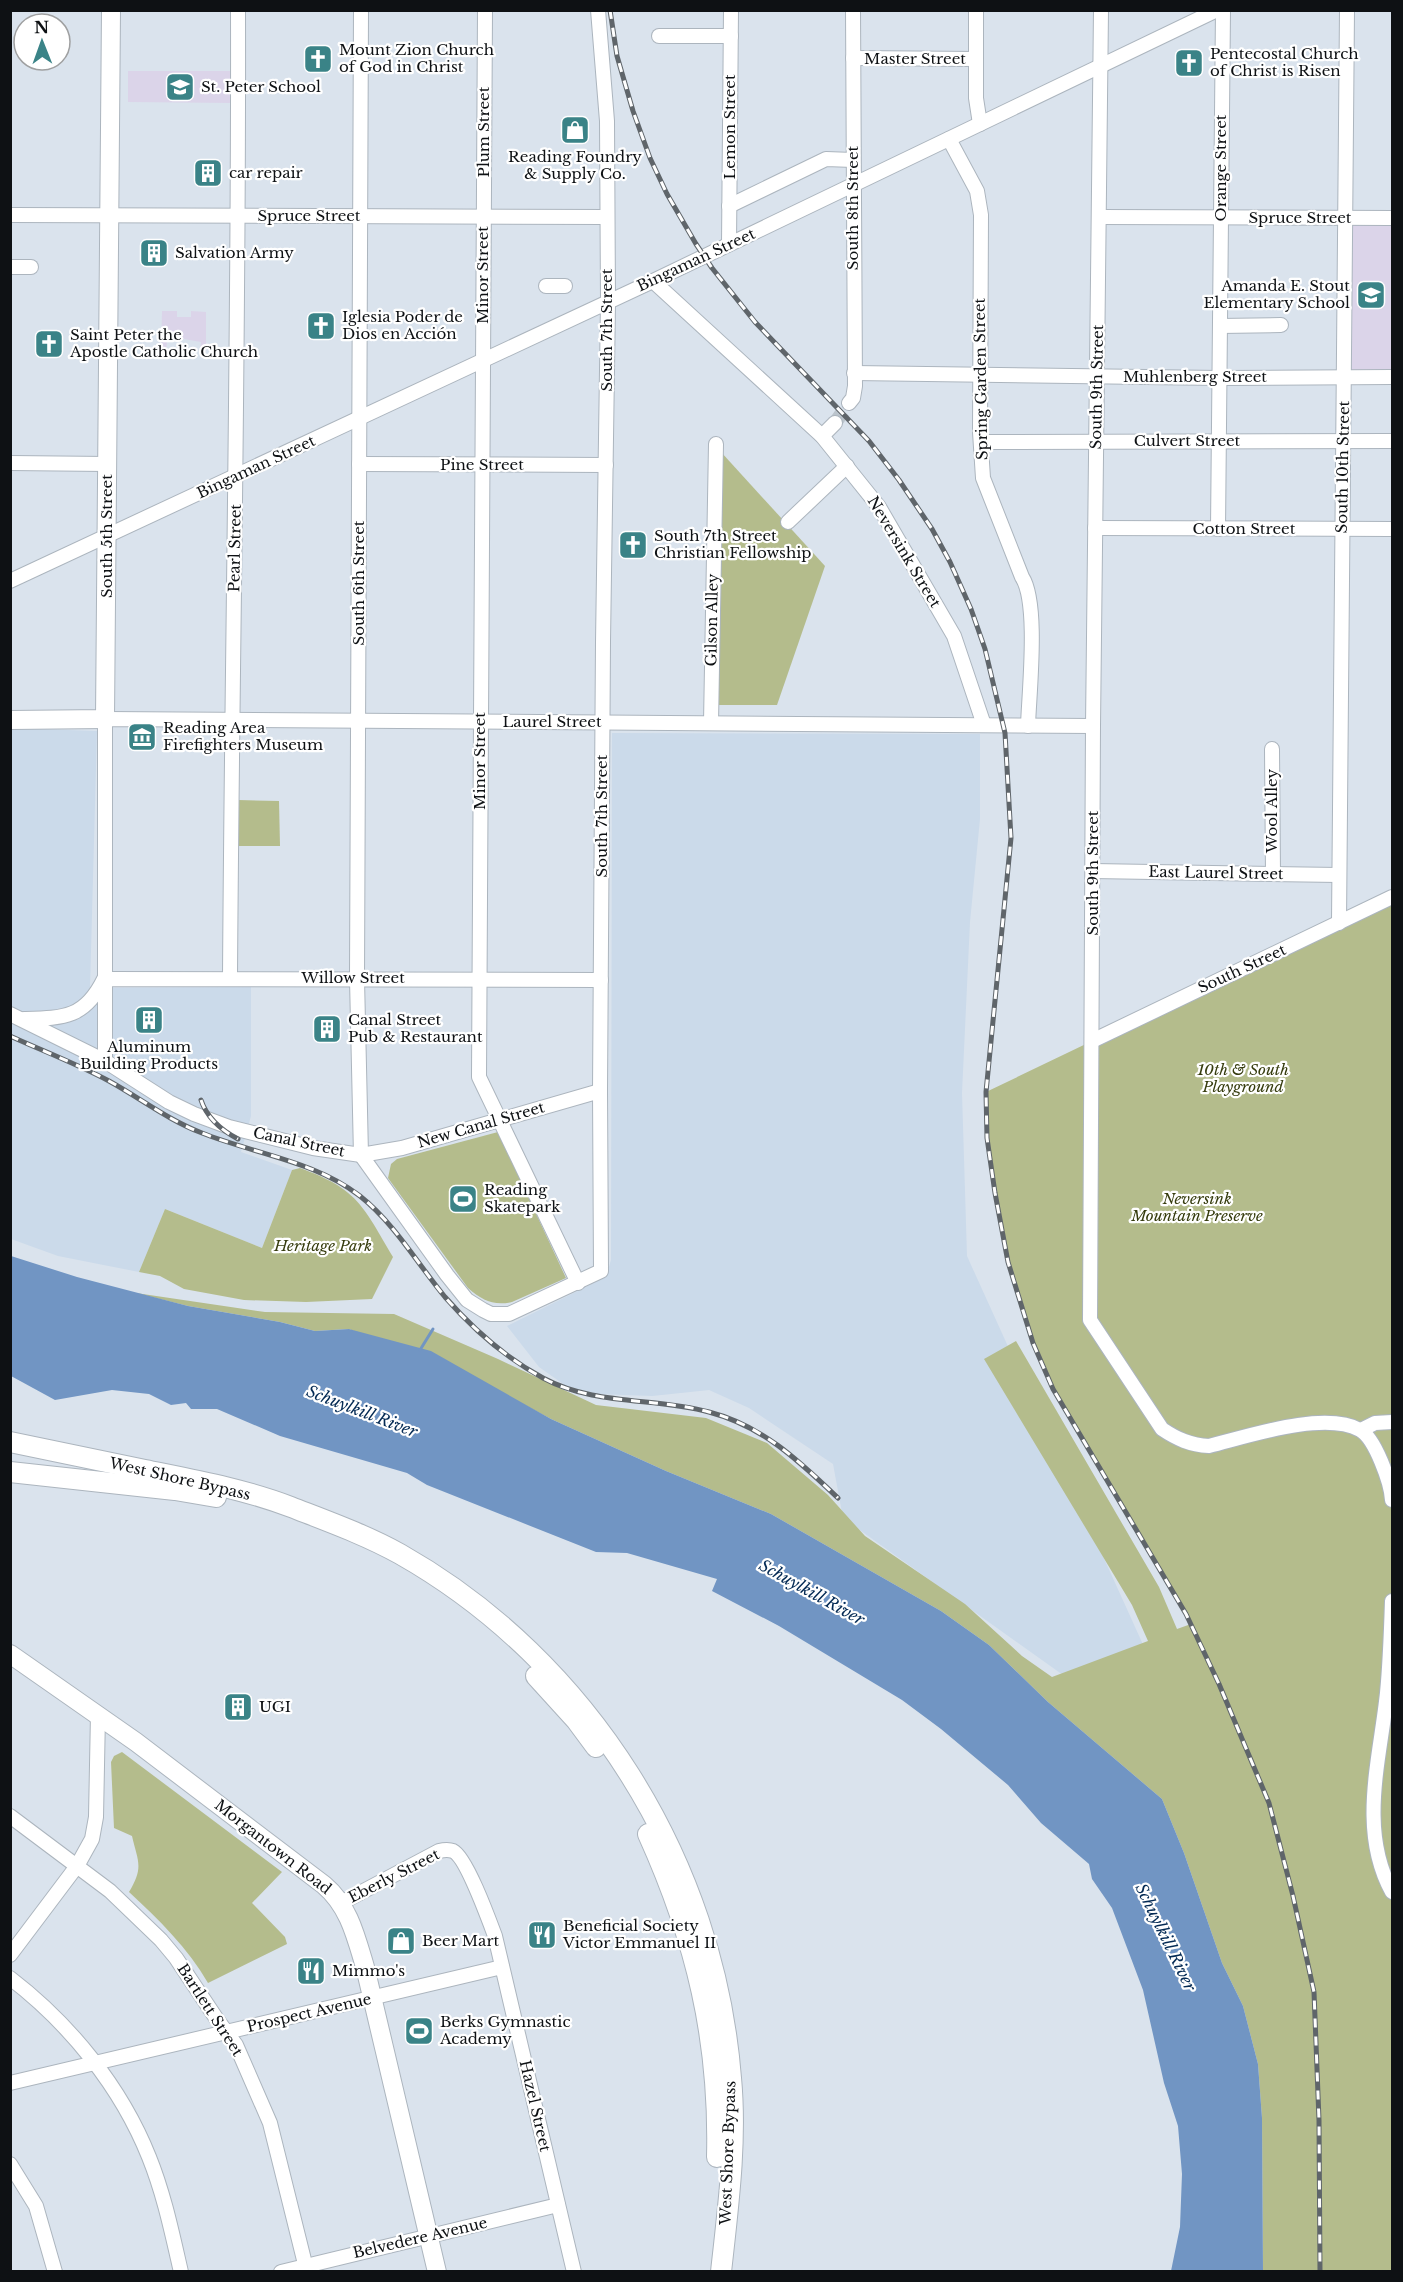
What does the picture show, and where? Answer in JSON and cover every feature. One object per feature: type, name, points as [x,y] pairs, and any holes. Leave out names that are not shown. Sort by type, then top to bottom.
[{"type":"highway","name":"West Shore Bypass","points":[[11,1442],[216,1484],[288,1505],[354,1533],[398,1553],[471,1601],[528,1649],[573,1695],[589,1714],[642,1794],[684,1878],[698,1913],[712,1963],[728,2046],[733,2107],[729,2197],[721,2271]]},
{"type":"highway","name":"West Shore Bypass","points":[[10,1472],[200,1494],[260,1508],[304,1523],[352,1545],[422,1583],[501,1642],[552,1692],[603,1756],[642,1819],[669,1880],[694,1960],[713,2048],[718,2115],[717,2198],[707,2271]]},
{"type":"main road","name":"South 5th Street","points":[[105,719],[111,10]]},
{"type":"main road","name":"Laurel Street","points":[[10,720],[105,719]]},
{"type":"main road","name":"Morgantown Road","points":[[10,1654],[98,1714],[324,1885],[341,1904],[355,1936],[372,1998],[437,2271]]},
{"type":"street","name":"Pearl Street","points":[[230,978],[231,720],[236,477],[238,10]]},
{"type":"street","name":"South 6th Street","points":[[361,10],[357,979],[361,1155]]},
{"type":"street","name":"Plum Street","points":[[484,10],[484,217]]},
{"type":"street","name":"South 7th Street","points":[[598,10],[607,121],[608,302],[600,1091],[601,1271]]},
{"type":"street","name":"Lemon Street","points":[[729,244],[730,10]]},
{"type":"street","name":"South 8th Street","points":[[849,403],[853,398],[854,374],[854,10]]},
{"type":"street","points":[[976,10],[976,98],[980,124]]},
{"type":"street","name":"South 9th Street","points":[[1101,10],[1093,726],[1090,1320],[1162,1429],[1177,1439],[1196,1446],[1209,1446],[1290,1426],[1317,1423],[1341,1424],[1361,1430]]},
{"type":"street","name":"Bingaman Street","points":[[10,581],[608,302],[1217,10]]},
{"type":"street","name":"Orange Street","points":[[1218,529],[1223,10]]},
{"type":"street","name":"South 10th Street","points":[[1339,923],[1347,10]]},
{"type":"street","points":[[659,36],[731,36]]},
{"type":"street","name":"Master Street","points":[[853,58],[976,59]]},
{"type":"street","name":"Spring Garden Street","points":[[949,138],[977,191],[981,215],[980,375],[983,478],[1022,578],[1027,585],[1031,648],[1028,726]]},
{"type":"street","points":[[729,206],[826,159],[853,160]]},
{"type":"street","name":"Spruce Street","points":[[10,215],[607,217]]},
{"type":"street","name":"Minor Street","points":[[484,217],[479,1077],[578,1283]]},
{"type":"street","name":"Spruce Street","points":[[1099,217],[1392,218]]},
{"type":"street","points":[[10,267],[31,267]]},
{"type":"street","name":"Neversink Street","points":[[653,280],[822,436],[887,518],[954,636],[984,725]]},
{"type":"street","points":[[546,286],[565,286]]},
{"type":"street","points":[[1220,326],[1281,325]]},
{"type":"street","name":"Muhlenberg Street","points":[[854,374],[1220,378],[1392,377]]},
{"type":"street","points":[[822,436],[834,423]]},
{"type":"street","name":"Culvert Street","points":[[981,442],[1392,441]]},
{"type":"street","name":"Gilson Alley","points":[[711,723],[716,444]]},
{"type":"street","points":[[10,463],[107,464]]},
{"type":"street","name":"Pine Street","points":[[359,464],[606,465]]},
{"type":"street","points":[[788,522],[847,466]]},
{"type":"street","name":"Cotton Street","points":[[1095,528],[1392,529]]},
{"type":"street","name":"Laurel Street","points":[[105,719],[1093,726]]},
{"type":"street","name":"South 5th Street","points":[[105,719],[105,1061]]},
{"type":"street","name":"Wool Alley","points":[[1272,749],[1273,873]]},
{"type":"street","name":"East Laurel Street","points":[[1093,871],[1339,874]]},
{"type":"street","name":"South Street","points":[[1092,1041],[1392,897]]},
{"type":"street","points":[[16,1016],[53,1018],[68,1015],[92,1002],[104,979]]},
{"type":"street","name":"Willow Street","points":[[104,979],[601,980]]},
{"type":"street","name":"Canal Street","points":[[16,1016],[105,1061],[169,1102],[214,1122],[313,1148],[361,1155],[467,1300],[483,1311],[491,1314],[509,1314],[601,1271]]},
{"type":"street","name":"New Canal Street","points":[[361,1155],[402,1148],[600,1091]]},
{"type":"street","points":[[1392,1422],[1375,1423],[1361,1430],[1378,1454],[1391,1488],[1392,1500]]},
{"type":"street","points":[[1392,1601],[1387,1693],[1373,1806],[1377,1857],[1392,1892]]},
{"type":"street","points":[[10,1955],[77,1866],[95,1828],[98,1714]]},
{"type":"street","name":"Bartlett Street","points":[[10,1816],[129,1908],[161,1940],[237,2045],[270,2123],[307,2268]]},
{"type":"street","name":"Eberly Street","points":[[341,1904],[439,1851],[446,1850]]},
{"type":"street","name":"Hazel Street","points":[[446,1850],[458,1855],[478,1893],[495,1936],[574,2271]]},
{"type":"street","name":"Prospect Avenue","points":[[10,2083],[502,1967]]},
{"type":"street","points":[[10,1978],[40,2001],[96,2063],[131,2119],[150,2157],[181,2271]]},
{"type":"street","points":[[10,2164],[36,2206],[55,2271]]},
{"type":"street","name":"Belvedere Avenue","points":[[281,2271],[307,2268],[558,2205]]},
{"type":"shaded area","name":"St. Peter School","points":[[128,71],[232,71],[232,103],[128,102]]},
{"type":"shaded area","name":"Amanda E. Stout Elementary School","points":[[1351,218],[1392,218],[1392,371],[1350,371]]},
{"type":"shaded area","points":[[162,311],[177,311],[177,317],[191,317],[191,311],[206,312],[206,351],[200,351],[201,342],[184,339],[167,342],[166,351],[161,351]]},
{"type":"shaded area","points":[[10,728],[97,731],[90,988],[251,987],[251,1116],[241,1152],[292,1170],[262,1248],[165,1209],[139,1272],[58,1256],[11,1239]]},
{"type":"shaded area","points":[[612,733],[980,734],[980,819],[970,922],[962,1093],[967,1256],[1155,1671],[1098,1700],[843,1518],[833,1464],[749,1408],[709,1390],[652,1396],[596,1394],[566,1386],[539,1367],[507,1326],[606,1277],[611,1260]]},
{"type":"green space","points":[[721,452],[825,566],[777,705],[715,705]]},
{"type":"green space","points":[[238,800],[279,801],[280,846],[238,846]]},
{"type":"green space","name":"Neversink Mountain Preserve","points":[[1392,897],[1392,2271],[1263,2271],[1262,2118],[1258,2064],[1243,2006],[1222,1963],[1184,1853],[1162,1799],[1048,1702],[989,1645],[941,1611],[771,1514],[666,1471],[551,1419],[493,1388],[349,1329],[315,1331],[280,1322],[188,1306],[136,1293],[265,1312],[394,1314],[596,1405],[706,1418],[767,1443],[828,1495],[865,1536],[965,1604],[1022,1656],[1052,1677],[1148,1641],[1132,1605],[984,1359],[1016,1341],[1159,1587],[1177,1629],[1191,1624],[1166,1576],[1055,1392],[1025,1322],[1013,1285],[997,1207],[991,1168],[986,1092]]},
{"type":"green space","points":[[498,1132],[566,1278],[505,1303],[488,1301],[468,1288],[388,1178],[391,1164],[397,1159]]},
{"type":"green space","name":"Heritage Park","points":[[300,1168],[335,1184],[357,1201],[393,1257],[372,1299],[306,1302],[244,1300],[184,1289],[160,1276],[139,1272],[165,1209],[262,1248],[292,1170]]},
{"type":"green space","points":[[122,1752],[282,1872],[252,1903],[285,1937],[287,1944],[208,1983],[182,1946],[129,1892],[137,1876],[136,1852],[132,1836],[114,1828],[111,1762],[114,1756]]},
{"type":"water","name":"Schuylkill River","points":[[11,1256],[77,1277],[188,1306],[280,1322],[315,1331],[349,1329],[431,1351],[551,1419],[666,1471],[771,1514],[941,1611],[989,1645],[1048,1702],[1162,1799],[1184,1853],[1222,1963],[1243,2006],[1258,2064],[1262,2118],[1263,2271],[1171,2271],[1180,2227],[1182,2174],[1178,2126],[1164,2083],[1143,1990],[1112,1908],[1092,1879],[1089,1864],[1041,1823],[1008,1785],[941,1729],[902,1700],[779,1626],[712,1591],[717,1579],[627,1553],[596,1552],[427,1485],[407,1473],[280,1436],[217,1409],[191,1409],[186,1403],[171,1405],[149,1394],[112,1390],[55,1400],[11,1376]]},
{"type":"waterway","points":[[420,1350],[433,1329]]},
{"type":"tunnel","points":[[835,423],[849,403]]},
{"type":"railway","points":[[610,10],[617,56],[650,158],[667,194],[696,244],[755,322],[869,441],[899,480],[932,529],[950,562],[971,609],[985,649],[1005,733],[1011,838],[986,1092],[987,1138],[1008,1262],[1033,1343],[1053,1389],[1186,1614],[1219,1684],[1269,1803],[1293,1896],[1314,1992],[1319,2120],[1320,2272]]},
{"type":"railway","points":[[10,1036],[97,1075],[190,1128],[304,1166],[342,1184],[360,1196],[384,1219],[445,1297],[466,1320],[503,1352],[543,1378],[583,1393],[688,1407],[728,1418],[779,1446],[838,1498]]},
{"type":"railway","points":[[201,1100],[215,1123],[238,1139]]},
{"type":"place","name":"Mount Zion Church of God in Christ","points":[[318,59]]},
{"type":"place","name":"Pentecostal Church of Christ is Risen","points":[[1189,63]]},
{"type":"place","name":"St. Peter School","points":[[180,87]]},
{"type":"place","name":"Reading Foundry & Supply Co.","points":[[575,130]]},
{"type":"place","name":"car repair","points":[[208,173]]},
{"type":"place","name":"Salvation Army","points":[[154,253]]},
{"type":"place","name":"Amanda E. Stout Elementary School","points":[[1371,295]]},
{"type":"place","name":"Iglesia Poder de Dios en Acción","points":[[321,326]]},
{"type":"place","name":"Saint Peter the Apostle Catholic Church","points":[[49,344]]},
{"type":"place","name":"South 7th Street Christian Fellowship","points":[[633,545]]},
{"type":"place","name":"Reading Area Firefighters Museum","points":[[142,737]]},
{"type":"place","name":"Aluminum Building Products","points":[[149,1020]]},
{"type":"place","name":"Canal Street Pub & Restaurant","points":[[327,1029]]},
{"type":"place","name":"Reading Skatepark","points":[[463,1199]]},
{"type":"place","name":"UGI","points":[[238,1707]]},
{"type":"place","name":"Beneficial Society Victor Emmanuel II","points":[[542,1935]]},
{"type":"place","name":"Beer Mart","points":[[401,1941]]},
{"type":"place","name":"Mimmo's","points":[[311,1971]]},
{"type":"place","name":"Berks Gymnastic Academy","points":[[419,2031]]},
{"type":"park label","name":"10th & South Playground","points":[[1243,1078]]}]
